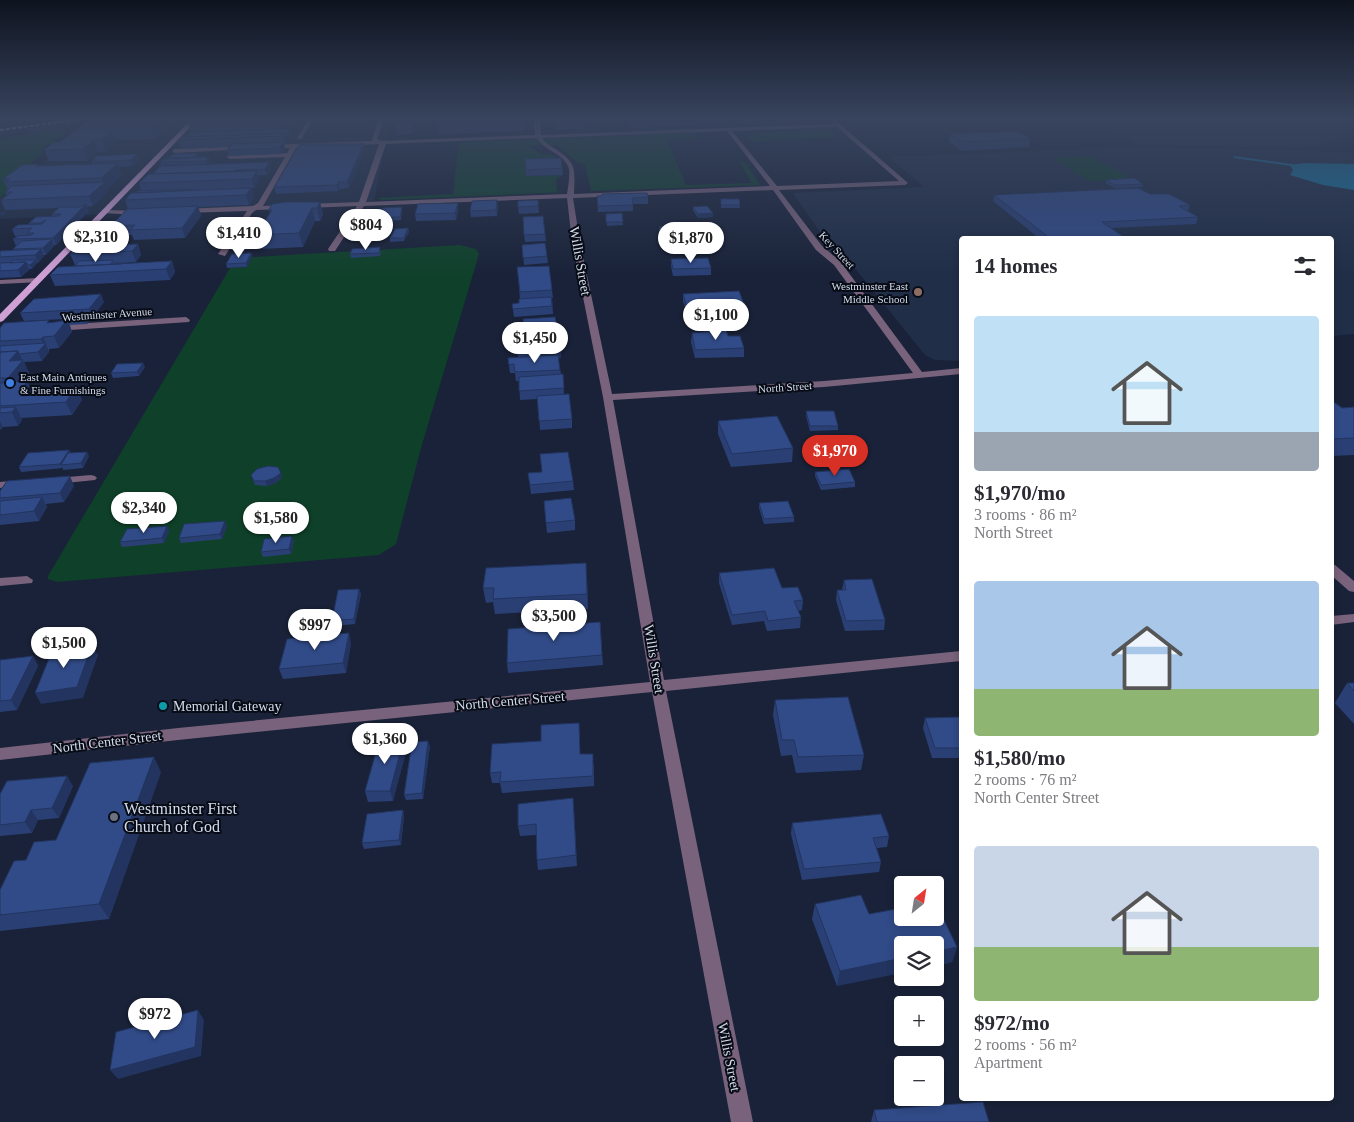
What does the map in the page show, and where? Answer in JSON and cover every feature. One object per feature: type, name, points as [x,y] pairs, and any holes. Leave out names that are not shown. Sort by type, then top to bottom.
[{"type":"main road","points":[[0,319],[144,171]]},
{"type":"street","points":[[222,254],[250,212],[261,204],[280,171]]},
{"type":"street","points":[[332,249],[361,204],[372,171]]},
{"type":"street","name":"Willis Street","points":[[572,171],[572,196],[570,200],[576,242],[608,397],[659,687],[742,1122]]},
{"type":"street","name":"Key Street","points":[[762,171],[819,248],[837,262],[920,374]]},
{"type":"street","points":[[174,212],[905,183],[891,171]]},
{"type":"street","points":[[105,212],[145,213]]},
{"type":"street","points":[[0,282],[38,280]]},
{"type":"street","name":"Westminster Avenue","points":[[46,329],[186,320]]},
{"type":"street","name":"North Street","points":[[608,397],[824,384],[959,371]]},
{"type":"street","points":[[0,485],[91,478]]},
{"type":"street","points":[[1334,571],[1354,588]]},
{"type":"street","points":[[0,582],[27,580]]},
{"type":"street","points":[[1334,621],[1354,618]]},
{"type":"street","name":"North Center Street","points":[[0,754],[187,733],[959,656]]},
{"type":"shaded area","points":[[33,171],[380,171],[374,201],[0,219],[0,199]]},
{"type":"shaded area","name":"Westminster East Middle School","points":[[906,171],[1354,171],[1354,334],[1334,336],[1334,236],[959,236],[959,361],[935,360],[925,355],[841,251],[824,238],[793,193],[924,187]]},
{"type":"green space","points":[[0,171],[32,171],[0,198]]},
{"type":"green space","points":[[456,171],[537,171],[526,176],[563,175],[556,179],[557,191],[566,192],[381,200],[377,198],[453,194]]},
{"type":"green space","points":[[587,171],[680,171],[686,185],[752,183],[745,171],[751,171],[760,185],[591,191]]},
{"type":"green space","points":[[1073,171],[1118,171],[1131,179],[1089,181]]},
{"type":"green space","points":[[460,245],[476,249],[479,254],[421,448],[396,544],[379,555],[57,582],[48,579],[48,576],[230,268],[247,267],[252,257]]},
{"type":"water","points":[[1292,171],[1354,171],[1354,190],[1323,185],[1290,175]]},
{"type":"building","points":[[13,171],[109,171],[101,178],[5,182],[10,179],[3,179]]},
{"type":"building","points":[[155,171],[233,171],[153,174]]},
{"type":"building","points":[[257,171],[252,179],[139,183],[149,174]]},
{"type":"building","points":[[283,171],[352,171],[347,182],[338,182],[337,185],[274,187]]},
{"type":"building","points":[[1134,178],[1143,184],[1115,185],[1106,180]]},
{"type":"building","points":[[105,182],[89,196],[1,200],[12,192],[5,192],[12,186]]},
{"type":"building","points":[[251,188],[246,195],[125,200],[131,193]]},
{"type":"building","points":[[1138,188],[1150,194],[1169,194],[1190,205],[1179,206],[1198,217],[1102,222],[1123,236],[1047,236],[994,195]]},
{"type":"building","points":[[191,190],[136,193],[137,191]]},
{"type":"building","points":[[647,193],[648,197],[632,198],[633,205],[598,206],[597,196],[602,196],[602,194]]},
{"type":"building","points":[[721,199],[739,199],[740,205],[721,205]]},
{"type":"building","points":[[497,200],[496,210],[470,211],[472,201]]},
{"type":"building","points":[[538,200],[538,206],[518,207],[518,201]]},
{"type":"building","points":[[320,202],[317,208],[312,208],[299,233],[256,235],[272,210],[269,210],[272,204]]},
{"type":"building","points":[[458,203],[455,213],[415,214],[418,204]]},
{"type":"building","points":[[86,204],[53,238],[13,239],[18,236],[34,233],[27,233],[32,228],[12,229],[18,225],[42,224],[46,220],[40,223],[29,223],[36,217],[59,216],[61,214],[52,214],[60,207],[80,207]]},
{"type":"building","points":[[198,206],[182,228],[130,230],[135,225],[111,226],[127,209]]},
{"type":"building","points":[[707,206],[713,213],[698,214],[693,207]]},
{"type":"building","points":[[402,207],[400,217],[380,218],[382,208]]},
{"type":"building","points":[[622,213],[623,222],[606,222],[606,214]]},
{"type":"building","points":[[543,216],[545,234],[524,235],[523,217]]},
{"type":"building","points":[[701,224],[705,230],[711,230],[715,236],[694,238],[691,233],[663,235],[659,227]]},
{"type":"building","points":[[408,228],[404,238],[390,238],[395,229]]},
{"type":"building","points":[[259,230],[255,242],[229,243],[236,231]]},
{"type":"building","points":[[52,239],[43,248],[13,249],[22,241]]},
{"type":"building","points":[[545,243],[547,256],[523,258],[522,245]]},
{"type":"building","points":[[138,244],[132,251],[70,254],[77,247]]},
{"type":"building","points":[[380,247],[379,253],[350,254],[352,249]]},
{"type":"building","points":[[41,249],[35,255],[0,257],[0,251]]},
{"type":"building","points":[[251,253],[246,263],[226,264],[232,254]]},
{"type":"building","points":[[708,258],[711,268],[673,269],[671,259]]},
{"type":"building","points":[[13,260],[36,260],[28,265],[26,262],[10,263]]},
{"type":"building","points":[[114,260],[111,263],[122,263],[75,266],[79,261]]},
{"type":"building","points":[[172,261],[166,269],[50,275],[58,267]]},
{"type":"building","points":[[26,262],[18,270],[0,271],[0,263]]},
{"type":"building","points":[[549,266],[552,290],[520,292],[517,267]]},
{"type":"building","points":[[739,291],[744,304],[687,307],[683,294]]},
{"type":"building","points":[[101,294],[89,309],[20,313],[34,299]]},
{"type":"building","points":[[551,297],[552,306],[513,309],[512,304],[519,303],[519,299]]},
{"type":"building","points":[[91,313],[85,320],[63,321],[69,315]]},
{"type":"building","points":[[555,317],[557,326],[524,328],[523,319]]},
{"type":"building","points":[[49,320],[47,323],[67,320],[54,336],[41,339],[0,341],[0,328],[4,323]]},
{"type":"building","points":[[726,330],[728,336],[740,336],[744,348],[695,350],[692,333]]},
{"type":"building","points":[[559,339],[561,349],[542,353],[541,350],[518,352],[517,346],[535,345],[534,340]]},
{"type":"building","points":[[46,343],[38,352],[19,354],[18,351],[0,352],[0,346]]},
{"type":"building","points":[[18,351],[9,361],[23,360],[8,378],[0,378],[0,352]]},
{"type":"building","points":[[558,355],[560,370],[515,372],[514,364],[509,365],[508,358]]},
{"type":"building","points":[[143,363],[137,372],[111,373],[117,364]]},
{"type":"building","points":[[563,374],[564,388],[519,391],[519,377]]},
{"type":"building","points":[[27,381],[24,386],[28,388],[22,396],[42,394],[46,389],[76,387],[66,402],[0,406],[0,383]]},
{"type":"building","points":[[569,394],[572,419],[539,421],[537,396]]},
{"type":"building","points":[[1334,402],[1342,408],[1354,407],[1354,438],[1334,439]]},
{"type":"building","points":[[16,407],[12,412],[0,413],[0,408]]},
{"type":"building","points":[[806,411],[834,411],[838,426],[810,426]]},
{"type":"building","points":[[777,416],[793,448],[732,454],[718,421]]},
{"type":"building","points":[[69,450],[60,464],[19,467],[28,453]]},
{"type":"building","points":[[87,452],[81,463],[61,465],[68,453]]},
{"type":"building","points":[[568,452],[573,481],[530,485],[528,473],[542,472],[540,454]]},
{"type":"building","points":[[268,466],[278,467],[281,473],[265,481],[254,481],[251,475],[257,469]]},
{"type":"building","points":[[849,469],[855,482],[821,485],[815,472]]},
{"type":"building","points":[[70,476],[60,493],[0,498],[0,491],[7,481]]},
{"type":"building","points":[[42,497],[34,511],[0,515],[0,501]]},
{"type":"building","points":[[571,498],[575,520],[546,523],[544,501]]},
{"type":"building","points":[[788,501],[794,517],[764,519],[759,503]]},
{"type":"building","points":[[225,521],[220,534],[179,538],[184,524]]},
{"type":"building","points":[[167,526],[162,538],[120,542],[127,529]]},
{"type":"building","points":[[292,536],[289,549],[261,552],[264,539]]},
{"type":"building","points":[[586,563],[587,594],[493,599],[494,588],[483,588],[486,568]]},
{"type":"building","points":[[774,568],[782,588],[798,587],[803,600],[794,601],[801,617],[768,621],[765,611],[732,615],[719,573]]},
{"type":"building","points":[[872,579],[885,620],[846,621],[837,590],[846,590],[844,580]]},
{"type":"building","points":[[359,589],[354,619],[332,621],[338,590]]},
{"type":"building","points":[[600,622],[602,655],[507,663],[508,629]]},
{"type":"building","points":[[349,633],[343,663],[279,669],[287,639]]},
{"type":"building","points":[[92,645],[77,687],[35,693],[52,651]]},
{"type":"building","points":[[33,656],[11,700],[0,701],[0,660]]},
{"type":"building","points":[[1347,683],[1354,683],[1354,691]]},
{"type":"building","points":[[848,697],[864,755],[798,757],[794,740],[782,740],[775,700]]},
{"type":"building","points":[[959,717],[959,748],[935,748],[925,718]]},
{"type":"building","points":[[579,723],[580,754],[593,754],[593,776],[500,782],[501,772],[490,773],[492,744],[541,741],[541,725]]},
{"type":"building","points":[[380,738],[404,738],[390,791],[365,791]]},
{"type":"building","points":[[428,741],[422,793],[404,795],[412,742]]},
{"type":"building","name":"Westminster First Church of God","points":[[154,757],[99,904],[0,915],[0,890],[14,861],[26,860],[34,842],[56,840],[90,763]]},
{"type":"building","points":[[67,776],[52,808],[31,810],[25,822],[0,825],[0,794],[7,781]]},
{"type":"building","points":[[573,798],[576,855],[537,860],[536,824],[518,826],[518,804]]},
{"type":"building","points":[[403,810],[399,840],[362,843],[367,814]]},
{"type":"building","points":[[881,814],[889,836],[873,838],[881,862],[804,869],[792,823]]},
{"type":"building","points":[[861,895],[869,914],[894,909],[894,926],[944,926],[944,920],[957,947],[944,950],[944,936],[894,936],[894,960],[840,971],[815,904]]},
{"type":"building","points":[[198,1010],[195,1047],[110,1070],[116,1032]]},
{"type":"building","points":[[983,1102],[989,1122],[877,1122],[874,1110],[944,1106]]},
{"type":"place","name":"Westminster East Middle School","points":[[918,292]]},
{"type":"place","name":"East Main Antiques & Fine Furnishings","points":[[10,383]]},
{"type":"place","name":"Memorial Gateway","points":[[163,706]]},
{"type":"place","name":"Westminster First Church of God","points":[[114,817]]}]
